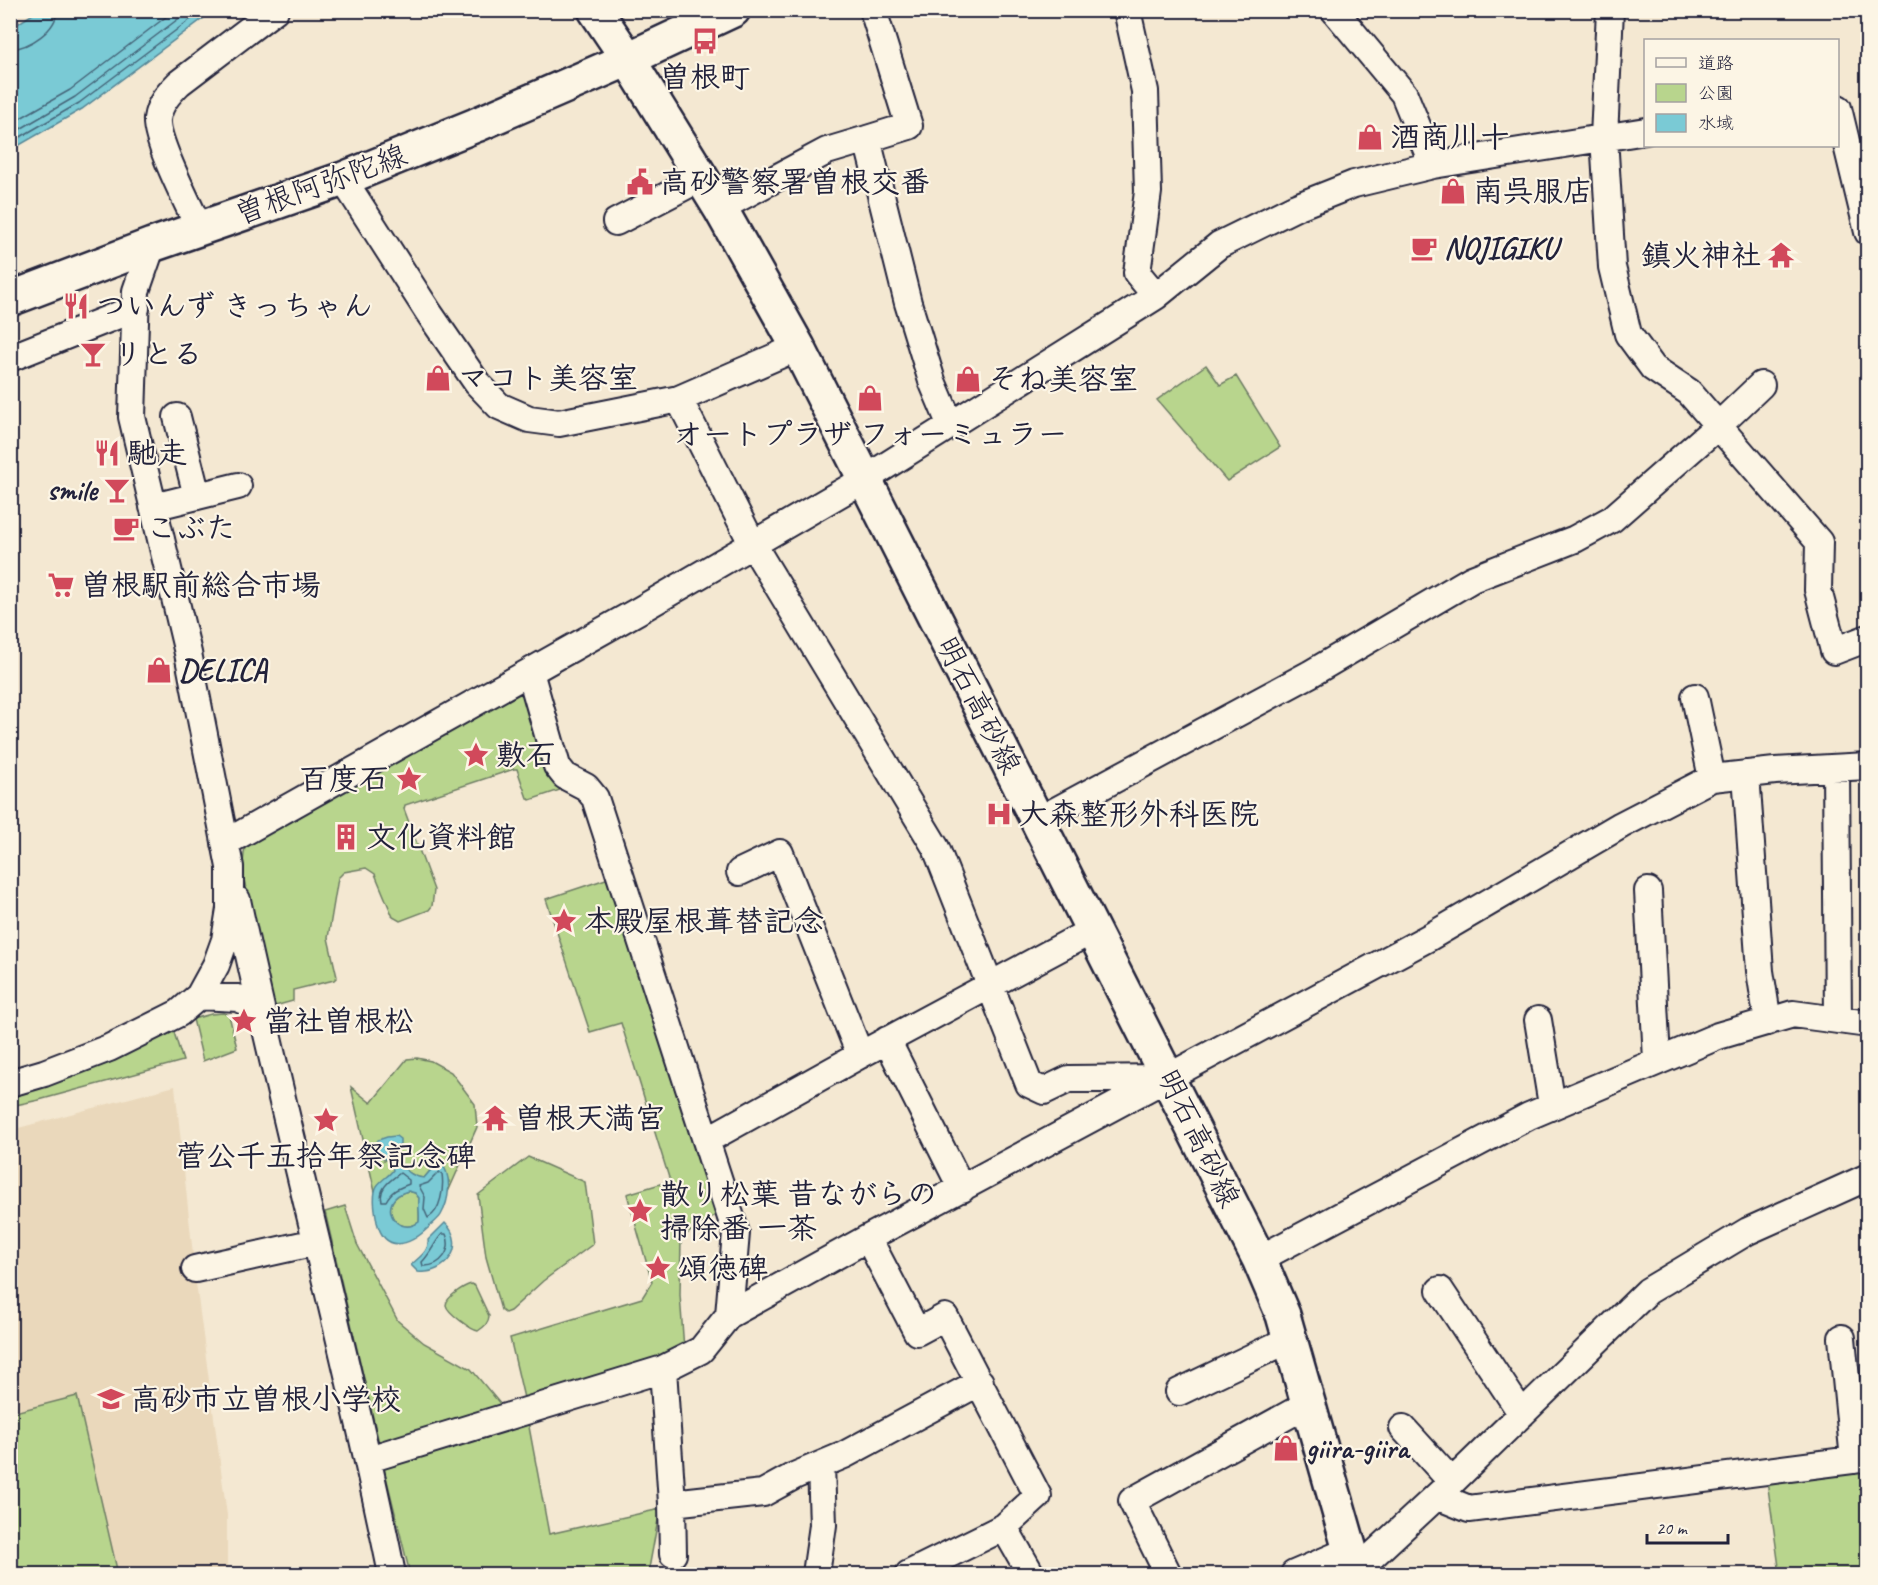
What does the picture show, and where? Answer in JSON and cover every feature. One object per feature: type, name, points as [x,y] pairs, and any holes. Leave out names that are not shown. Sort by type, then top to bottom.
[{"type":"main road","name":"明石高砂線","points":[[595,10],[720,208],[798,347],[1259,1259],[1283,1315],[1351,1566]]},
{"type":"main road","name":"曽根阿弥陀線","points":[[10,299],[199,228],[343,179],[476,125],[628,59],[733,10]]},
{"type":"street","points":[[199,228],[158,135],[157,118],[168,93],[275,10]]},
{"type":"street","points":[[720,208],[827,151],[909,126],[873,10]]},
{"type":"street","points":[[1127,10],[1145,91],[1148,192],[1137,273],[1156,296]]},
{"type":"street","points":[[1334,10],[1404,94],[1433,165]]},
{"type":"street","points":[[1610,10],[1604,137],[1612,267],[1628,334],[1653,368],[1689,392],[1819,542],[1818,590],[1834,651],[1868,638]]},
{"type":"street","points":[[1839,112],[1868,232]]},
{"type":"street","points":[[228,855],[530,672],[753,545],[951,426],[1156,296],[1219,244],[1296,207],[1354,184],[1433,165],[1644,131]]},
{"type":"street","points":[[867,139],[908,303],[932,381],[951,426]]},
{"type":"street","points":[[616,222],[701,178]]},
{"type":"street","points":[[343,179],[477,383],[499,406],[529,419],[559,423],[679,399],[798,347]]},
{"type":"street","points":[[152,245],[136,291],[132,417],[188,653],[262,1021],[369,1459],[392,1575]]},
{"type":"street","points":[[10,358],[136,308]]},
{"type":"street","points":[[1038,821],[1310,674],[1472,579],[1575,539],[1612,519],[1761,385]]},
{"type":"street","points":[[679,399],[753,545],[936,848],[1029,1084],[1044,1091],[1069,1079],[1169,1078]]},
{"type":"street","points":[[177,417],[197,496]]},
{"type":"street","points":[[153,507],[237,486]]},
{"type":"street","points":[[530,672],[557,766],[565,777],[585,787],[595,798],[736,1233],[729,1315]]},
{"type":"street","points":[[1695,697],[1712,778]]},
{"type":"street","points":[[369,1459],[663,1369],[701,1350],[729,1315],[1428,938],[1621,825],[1712,778],[1868,766]]},
{"type":"street","points":[[1836,768],[1838,1020]]},
{"type":"street","points":[[1746,774],[1760,971],[1768,1022]]},
{"type":"street","points":[[740,872],[780,853],[860,1055]]},
{"type":"street","points":[[10,1083],[44,1073],[109,1048],[179,1013],[199,996],[216,965],[225,940],[230,909],[228,855]]},
{"type":"street","points":[[1648,891],[1657,1060]]},
{"type":"street","points":[[707,1140],[887,1040],[1093,930]]},
{"type":"street","points":[[199,996],[238,998],[248,1003],[262,1021]]},
{"type":"street","points":[[1259,1259],[1552,1105],[1718,1036],[1793,1014],[1868,1024]]},
{"type":"street","points":[[1538,1020],[1552,1105]]},
{"type":"street","points":[[887,1040],[962,1189]]},
{"type":"street","points":[[1294,1575],[1351,1566],[1445,1489],[1648,1291],[1748,1231],[1868,1177]]},
{"type":"street","points":[[868,1239],[917,1332],[945,1317],[1038,1496],[1004,1527],[909,1575]]},
{"type":"street","points":[[195,1269],[316,1242]]},
{"type":"street","points":[[1440,1290],[1522,1414]]},
{"type":"street","points":[[1402,1428],[1445,1489],[1469,1509],[1861,1459],[1842,1338]]},
{"type":"street","points":[[1179,1392],[1290,1339]]},
{"type":"street","points":[[663,1369],[673,1554]]},
{"type":"street","points":[[672,1503],[763,1493],[794,1476],[844,1455],[980,1382]]},
{"type":"street","points":[[1168,1575],[1132,1501],[1308,1404]]},
{"type":"street","points":[[816,1575],[823,1525],[821,1465]]},
{"type":"street","points":[[1004,1527],[1030,1575]]},
{"type":"shaded area","name":"高砂市立曽根小学校","points":[[175,1086],[196,1283],[227,1515],[227,1574],[11,1574],[11,1130]]},
{"type":"green space","points":[[1206,365],[1220,385],[1236,376],[1280,447],[1227,481],[1157,400]]},
{"type":"green space","points":[[515,692],[529,698],[561,784],[560,790],[530,800],[527,798],[517,769],[514,769],[405,805],[404,809],[434,890],[432,906],[429,910],[400,921],[393,917],[375,874],[366,868],[344,872],[338,878],[328,938],[337,977],[334,980],[293,990],[293,1001],[273,1005],[242,871],[245,846]]},
{"type":"green space","points":[[612,877],[720,1212],[681,1238],[680,1295],[684,1349],[524,1398],[510,1338],[642,1298],[652,1282],[627,1194],[670,1181],[621,1023],[590,1032],[546,899]]},
{"type":"green space","points":[[223,1013],[229,1015],[237,1048],[203,1061],[193,1019]]},
{"type":"green space","points":[[172,1026],[183,1061],[11,1106],[11,1092]]},
{"type":"green space","points":[[417,1058],[431,1061],[451,1072],[475,1104],[477,1127],[448,1192],[449,1181],[435,1165],[424,1178],[415,1176],[405,1169],[394,1151],[384,1160],[390,1160],[393,1170],[375,1192],[351,1087],[371,1103],[407,1059]]},
{"type":"green space","points":[[528,1157],[585,1182],[593,1244],[505,1313],[501,1310],[486,1257],[478,1195]]},
{"type":"green space","points":[[408,1191],[415,1193],[419,1198],[419,1222],[411,1226],[403,1226],[396,1222],[390,1209],[392,1202],[398,1196]]},
{"type":"green space","points":[[345,1206],[357,1244],[398,1321],[424,1343],[471,1369],[502,1406],[379,1443],[325,1212]]},
{"type":"green space","points":[[471,1284],[475,1286],[489,1316],[486,1325],[478,1331],[470,1328],[450,1312],[446,1305],[452,1295]]},
{"type":"green space","points":[[77,1396],[118,1574],[11,1574],[11,1413]]},
{"type":"green space","points":[[527,1416],[549,1534],[660,1509],[648,1574],[410,1574],[383,1464]]},
{"type":"green space","points":[[1867,1468],[1867,1574],[1780,1574],[1767,1481]]},
{"type":"water","points":[[39,10],[213,11],[82,109],[11,150],[11,28]]},
{"type":"water","points":[[396,1136],[400,1139],[400,1144],[394,1151],[408,1171],[424,1178],[435,1165],[441,1163],[445,1168],[448,1181],[446,1203],[440,1217],[421,1234],[398,1244],[386,1239],[381,1232],[375,1208],[377,1186],[393,1170],[388,1161],[373,1150],[378,1140]],"holes":[[[408,1191],[415,1193],[419,1198],[419,1222],[411,1226],[403,1226],[392,1216],[390,1209],[392,1202]]]},
{"type":"water","points":[[445,1223],[452,1232],[454,1240],[451,1257],[437,1269],[418,1272],[411,1265],[425,1251],[428,1240]]},
{"type":"place","name":"曽根町","points":[[705,41]]},
{"type":"place","name":"酒商川十","points":[[1370,137]]},
{"type":"place","name":"高砂警察署曽根交番","points":[[640,182]]},
{"type":"place","name":"南呉服店","points":[[1453,191]]},
{"type":"place","name":"NOJIGIKU","points":[[1424,248]]},
{"type":"place","name":"鎮火神社","points":[[1781,255]]},
{"type":"place","name":"ついんず きっちゃん","points":[[76,306]]},
{"type":"place","name":"リとる","points":[[93,354]]},
{"type":"place","name":"マコト美容室","points":[[438,378]]},
{"type":"place","name":"そね美容室","points":[[968,379]]},
{"type":"place","name":"オートプラザ フォーミュラー","points":[[870,398]]},
{"type":"place","name":"馳走","points":[[107,453]]},
{"type":"place","name":"smile","points":[[117,490]]},
{"type":"place","name":"こぶた","points":[[126,528]]},
{"type":"place","name":"曽根駅前総合市場","points":[[61,585]]},
{"type":"place","name":"DELICA","points":[[159,670]]},
{"type":"place","name":"敷石","points":[[476,755]]},
{"type":"place","name":"百度石","points":[[409,779]]},
{"type":"place","name":"大森整形外科医院","points":[[999,814]]},
{"type":"place","name":"文化資料館","points":[[346,837]]},
{"type":"place","name":"本殿屋根葺替記念","points":[[564,921]]},
{"type":"place","name":"當社曽根松","points":[[244,1021]]},
{"type":"place","name":"曽根天満宮","points":[[495,1118]]},
{"type":"place","name":"菅公千五拾年祭記念碑","points":[[326,1120]]},
{"type":"place","name":"散り松葉 昔ながらの 掃除番 一茶","points":[[640,1211]]},
{"type":"place","name":"頌徳碑","points":[[658,1268]]},
{"type":"place","name":"高砂市立曽根小学校","points":[[111,1399]]},
{"type":"place","name":"giira-giira","points":[[1286,1448]]}]
